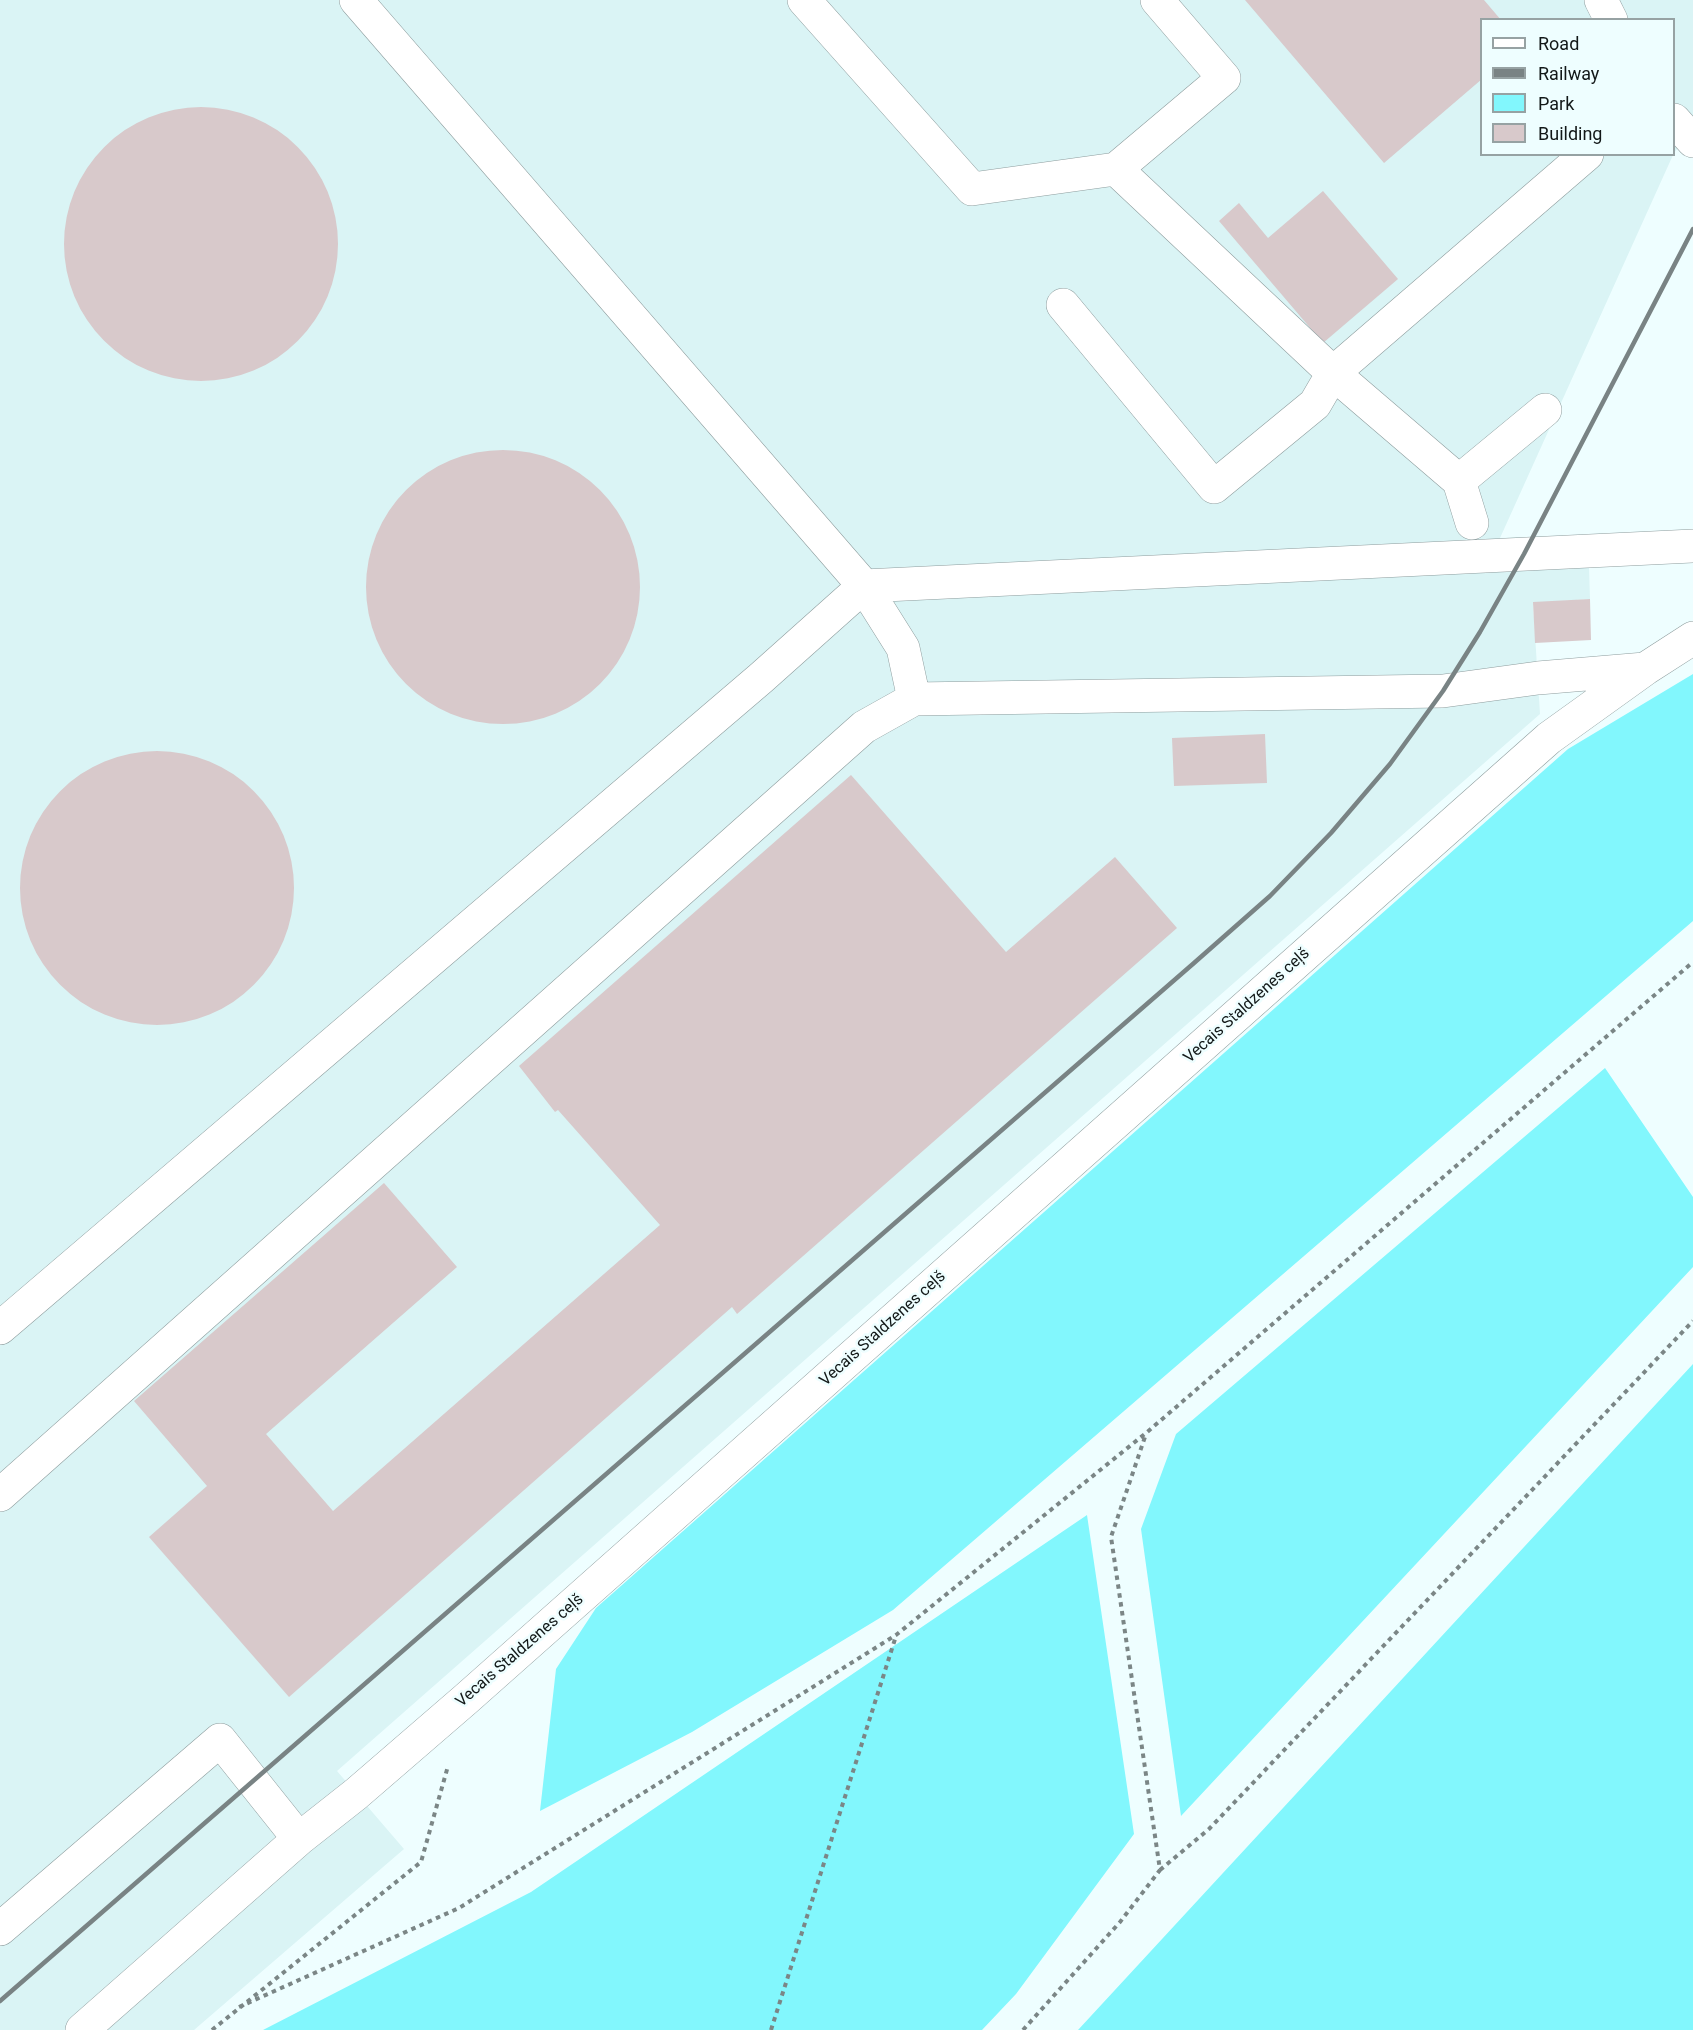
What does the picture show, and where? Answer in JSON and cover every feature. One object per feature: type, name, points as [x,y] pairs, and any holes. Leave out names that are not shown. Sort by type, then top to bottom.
[{"type":"street","points":[[356,0],[864,586],[903,648],[914,699]]},
{"type":"street","points":[[804,0],[972,189],[1116,169],[1224,78],[1157,0]]},
{"type":"street","points":[[1601,0],[1610,18]]},
{"type":"street","points":[[1675,121],[1693,141]]},
{"type":"street","points":[[1063,305],[1214,487],[1315,404],[1333,374],[1585,156]]},
{"type":"street","points":[[1116,169],[1333,374],[1459,481],[1472,523]]},
{"type":"street","points":[[1459,481],[1545,410]]},
{"type":"street","points":[[0,1328],[752,686],[864,586],[1693,546]]},
{"type":"street","name":"Vecais Staldzenes ceļš","points":[[82,2030],[299,1839],[356,1794],[466,1699],[1550,738],[1645,669],[1693,638]]},
{"type":"street","points":[[0,1495],[864,727],[914,699],[1443,691],[1538,678],[1645,669]]},
{"type":"street","points":[[0,1929],[220,1740],[299,1839]]},
{"type":"path","points":[[239,2007],[459,1908],[896,1635],[1146,1433],[1693,962]]},
{"type":"path","points":[[1023,2030],[1120,1922],[1160,1869],[1209,1829],[1693,1321]]},
{"type":"path","points":[[1146,1433],[1111,1537],[1160,1869]]},
{"type":"path","points":[[771,2030],[896,1635]]},
{"type":"path","points":[[212,2030],[421,1862],[448,1764]]},
{"type":"shaded area","points":[[0,0],[1693,0],[1693,128],[1675,152],[1675,18],[1480,18],[1480,156],[1673,156],[1500,538],[1588,535],[1590,599],[1533,603],[1540,714],[337,1771],[404,1849],[194,2030],[0,2030]]},
{"type":"green space","points":[[1693,674],[1693,921],[893,1610],[692,1732],[540,1811],[556,1669],[596,1608],[1568,749]]},
{"type":"green space","points":[[1605,1068],[1693,1197],[1693,1267],[1181,1816],[1141,1529],[1176,1434]]},
{"type":"green space","points":[[1693,1364],[1693,2030],[1078,2030]]},
{"type":"green space","points":[[1087,1515],[1134,1834],[1016,1994],[982,2030],[263,2030],[531,1892]]},
{"type":"building","points":[[1245,0],[1484,0],[1499,18],[1480,18],[1480,81],[1384,163]]},
{"type":"building","points":[[201,107],[228,110],[253,117],[277,130],[298,147],[315,168],[328,192],[335,217],[338,244],[335,271],[328,296],[315,320],[298,341],[277,358],[253,371],[228,378],[201,381],[174,378],[149,371],[125,358],[104,341],[87,320],[74,296],[67,271],[64,244],[67,217],[74,192],[87,168],[104,147],[125,130],[149,117],[174,110]]},
{"type":"building","points":[[1323,191],[1398,279],[1323,343],[1219,221],[1239,203],[1268,238]]},
{"type":"building","points":[[503,450],[530,453],[555,460],[579,473],[600,490],[617,511],[630,535],[637,560],[640,587],[637,614],[630,639],[617,663],[600,684],[579,701],[555,714],[530,721],[503,724],[476,721],[451,714],[427,701],[406,684],[389,663],[376,639],[369,614],[366,587],[369,560],[376,535],[389,511],[406,490],[427,473],[451,460],[476,453]]},
{"type":"building","points":[[1590,599],[1591,640],[1535,643],[1533,602]]},
{"type":"building","points":[[1265,734],[1267,783],[1174,786],[1172,738]]},
{"type":"building","points":[[157,751],[184,754],[209,761],[233,774],[254,791],[271,812],[284,836],[291,861],[294,888],[291,915],[284,940],[271,964],[254,985],[233,1002],[209,1015],[184,1022],[157,1025],[130,1022],[105,1015],[81,1002],[60,985],[43,964],[30,940],[23,915],[20,888],[23,861],[30,836],[43,812],[60,791],[81,774],[105,761],[130,754]]},
{"type":"building","points":[[851,775],[1006,952],[1115,857],[1177,928],[737,1314],[732,1307],[289,1697],[149,1537],[207,1486],[134,1401],[384,1183],[457,1267],[266,1434],[333,1511],[660,1225],[558,1110],[555,1112],[519,1066]]},
{"type":"railway","points":[[0,2001],[1194,963],[1270,896],[1331,833],[1390,764],[1443,691],[1480,632],[1524,554],[1693,229]]}]
